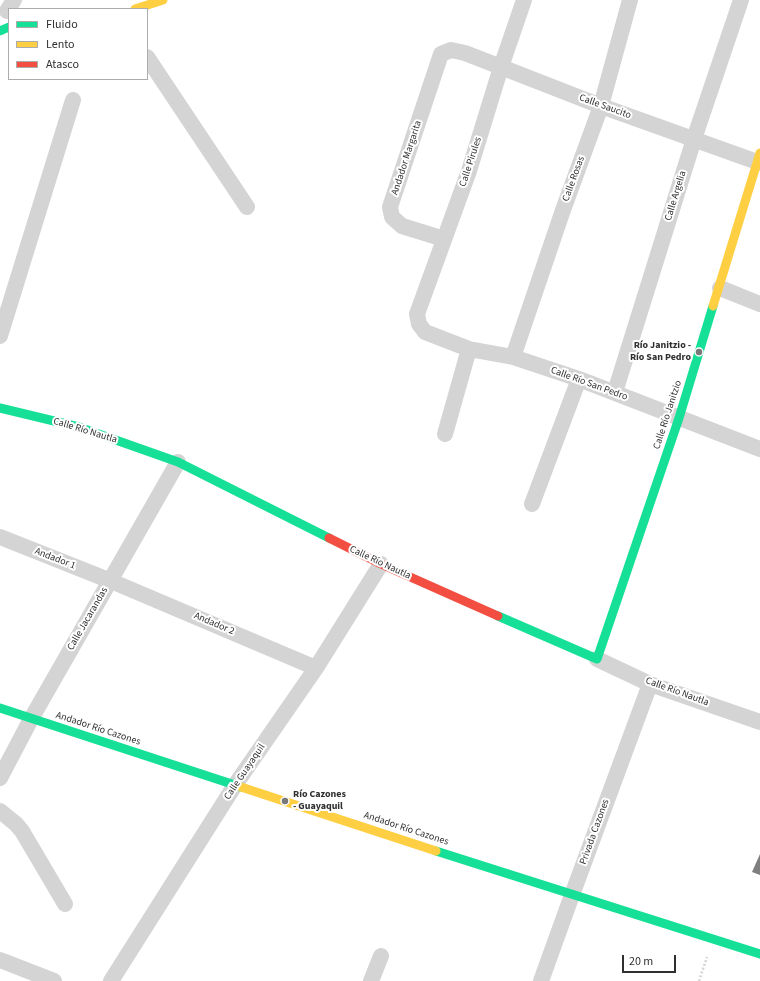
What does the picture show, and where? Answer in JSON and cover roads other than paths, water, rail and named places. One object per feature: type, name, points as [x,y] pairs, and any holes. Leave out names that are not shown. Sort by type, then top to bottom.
[{"type":"street","points":[[137,8],[163,0]]},
{"type":"street","name":"Calle Pirules","points":[[419,324],[417,314],[469,171],[524,0]]},
{"type":"street","name":"Calle Rosas","points":[[513,357],[563,210],[601,106],[630,0]]},
{"type":"street","name":"Calle Argelia","points":[[614,392],[694,140],[741,0]]},
{"type":"street","name":"Calle Saucito","points":[[451,50],[465,53],[601,106],[694,140],[759,159]]},
{"type":"street","name":"Andador Margarita","points":[[444,239],[402,226],[392,217],[390,207],[440,54],[451,50]]},
{"type":"street","points":[[148,58],[247,207]]},
{"type":"street","points":[[0,336],[73,100]]},
{"type":"street","name":"Calle Río Janitzio","points":[[597,659],[679,418],[759,159]]},
{"type":"street","points":[[720,288],[760,304]]},
{"type":"street","name":"Calle Río San Pedro","points":[[419,324],[425,332],[469,349],[513,357],[580,379],[760,449]]},
{"type":"street","points":[[445,434],[469,349]]},
{"type":"street","points":[[532,504],[580,379]]},
{"type":"street","name":"Calle Río Nautla","points":[[0,408],[79,427],[178,462],[381,564],[597,659],[650,684],[760,722]]},
{"type":"street","name":"Calle Jacarandas","points":[[0,778],[31,720],[178,462]]},
{"type":"street","name":"Andador 1","points":[[0,537],[111,581]]},
{"type":"street","name":"Calle Guayaquil","points":[[111,981],[235,785],[316,668],[381,564]]},
{"type":"street","name":"Andador 2","points":[[111,581],[316,668]]},
{"type":"street","name":"Privada Cazones","points":[[541,981],[650,684]]},
{"type":"street","name":"Andador Río Cazones","points":[[0,708],[31,720],[572,895],[760,954]]},
{"type":"street","points":[[0,811],[22,831],[65,904]]},
{"type":"street","points":[[372,981],[381,956]]},
{"type":"street","points":[[0,960],[54,981]]},
{"type":"place","name":"Río Janitzio - Río San Pedro","points":[[699,352]]},
{"type":"place","name":"Río Cazones - Guayaquil","points":[[285,801]]}]
